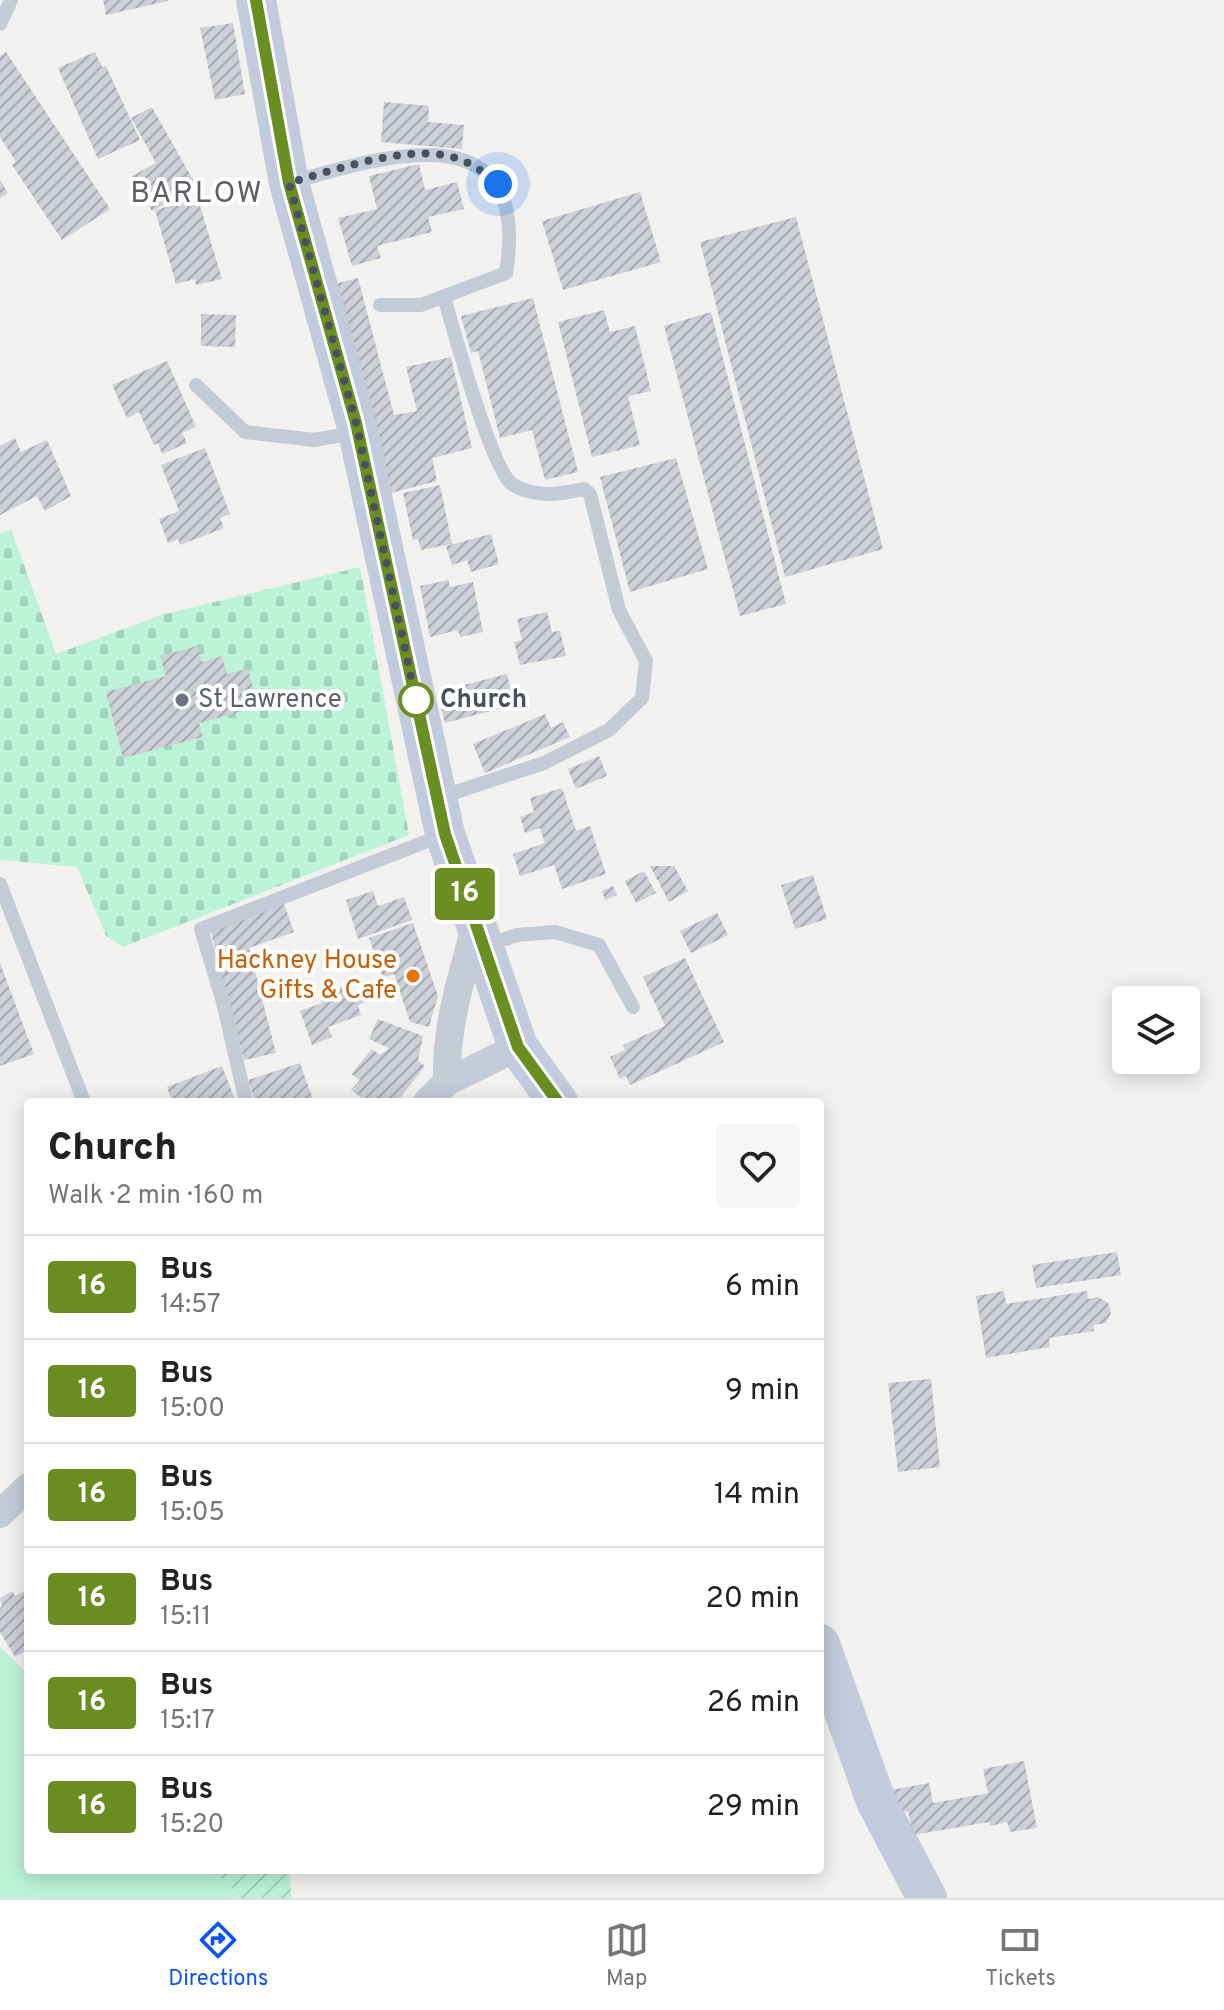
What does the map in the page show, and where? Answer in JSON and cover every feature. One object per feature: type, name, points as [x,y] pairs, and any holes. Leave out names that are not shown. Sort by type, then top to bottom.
[{"type":"main road","points":[[256,0],[289,183],[358,432],[441,816],[518,1047],[555,1098]]},
{"type":"main road","points":[[824,1655],[876,1801],[927,1898]]},
{"type":"street","points":[[447,1082],[446,1053],[461,979],[480,935]]},
{"type":"street","points":[[431,1098],[447,1082],[518,1047]]},
{"type":"street","points":[[0,1514],[24,1491]]},
{"type":"lane","points":[[0,24],[11,0]]},
{"type":"lane","points":[[289,183],[401,155],[442,154],[477,166],[498,184],[508,217],[510,247],[506,273],[421,305],[380,305]]},
{"type":"lane","points":[[245,1098],[223,1002],[201,929],[441,816],[609,730],[642,698],[646,661],[619,610],[590,494],[584,489],[550,495],[532,493],[509,482],[494,454],[479,413],[444,297]]},
{"type":"lane","points":[[196,385],[245,432],[314,440],[358,432]]},
{"type":"lane","points":[[0,884],[82,1098]]},
{"type":"lane","points":[[480,935],[555,932],[599,945],[633,1007]]},
{"type":"green space","points":[[11,529],[56,654],[161,615],[360,567],[409,835],[123,947],[106,936],[77,867],[0,860],[0,534]]},
{"type":"green space","points":[[0,1647],[24,1670],[24,1874],[218,1874],[240,1898],[0,1898]]},
{"type":"green space","points":[[218,1874],[290,1874],[291,1898],[240,1898]]},
{"type":"building","points":[[103,0],[167,0],[168,1],[106,15]]},
{"type":"building","points":[[233,23],[245,94],[215,100],[200,28]]},
{"type":"building","points":[[6,52],[110,209],[62,240],[12,165],[16,162],[0,137],[0,56]]},
{"type":"building","points":[[95,52],[102,67],[106,66],[140,140],[98,159],[58,68]]},
{"type":"building","points":[[384,102],[429,106],[428,122],[464,125],[462,149],[381,142]]},
{"type":"building","points":[[152,107],[197,187],[152,211],[132,176],[156,163],[131,118]]},
{"type":"building","points":[[419,164],[425,190],[457,182],[464,209],[428,217],[432,232],[377,246],[381,258],[352,266],[338,218],[377,209],[369,176]]},
{"type":"building","points":[[0,180],[8,193],[0,198]]},
{"type":"building","points":[[640,192],[661,262],[563,290],[542,221]]},
{"type":"building","points":[[198,199],[222,279],[196,285],[195,279],[176,284],[155,210]]},
{"type":"building","points":[[796,217],[883,549],[785,577],[700,242]]},
{"type":"building","points":[[358,278],[394,415],[417,411],[406,367],[451,357],[472,448],[432,458],[437,481],[387,494],[330,285]]},
{"type":"building","points":[[533,298],[578,472],[545,480],[532,430],[500,438],[478,351],[471,353],[461,316]]},
{"type":"building","points":[[604,310],[610,332],[635,326],[651,391],[628,396],[640,445],[592,457],[558,322]]},
{"type":"building","points":[[711,312],[786,604],[740,616],[664,326]]},
{"type":"building","points":[[201,314],[236,315],[235,347],[201,346]]},
{"type":"building","points":[[167,361],[196,427],[182,433],[187,443],[162,454],[158,443],[154,445],[139,412],[127,418],[112,385]]},
{"type":"building","points":[[15,438],[21,452],[47,440],[71,496],[45,511],[37,496],[0,515],[0,446]]},
{"type":"building","points":[[205,448],[230,514],[220,518],[224,528],[180,545],[178,539],[168,543],[159,519],[179,511],[161,465]]},
{"type":"building","points":[[676,458],[708,569],[630,592],[600,477]]},
{"type":"building","points":[[440,485],[452,544],[421,550],[418,539],[413,540],[403,493]]},
{"type":"building","points":[[491,534],[499,564],[471,572],[467,560],[452,565],[446,546]]},
{"type":"building","points":[[448,580],[450,587],[473,582],[483,632],[460,637],[458,630],[430,637],[420,586]]},
{"type":"building","points":[[547,612],[552,632],[560,631],[566,656],[520,665],[514,642],[522,640],[517,619]]},
{"type":"building","name":"St Lawrence","points":[[197,646],[202,662],[222,656],[227,674],[248,669],[258,707],[199,723],[203,737],[123,758],[106,692],[166,676],[160,656]]},
{"type":"building","points":[[507,674],[514,705],[445,723],[437,692]]},
{"type":"building","points":[[545,714],[551,728],[563,722],[570,737],[485,773],[473,744]]},
{"type":"building","points":[[599,756],[607,776],[576,789],[568,769]]},
{"type":"building","points":[[562,788],[576,831],[590,826],[606,874],[562,889],[554,865],[520,876],[513,854],[545,843],[540,828],[525,833],[520,817],[534,812],[530,798]]},
{"type":"building","points":[[650,866],[674,866],[688,891],[669,902]]},
{"type":"building","points":[[644,871],[656,893],[636,903],[625,881]]},
{"type":"building","points":[[813,875],[827,919],[795,929],[781,885]]},
{"type":"building","points":[[613,886],[617,895],[605,900],[602,891]]},
{"type":"building","points":[[373,891],[378,906],[404,897],[412,920],[358,939],[346,900]]},
{"type":"building","points":[[284,904],[294,932],[249,948],[276,1053],[244,1060],[210,929]]},
{"type":"building","points":[[717,913],[728,935],[691,953],[680,931]]},
{"type":"building","name":"Hackney House Gifts & Cafe","points":[[413,923],[438,996],[429,1027],[410,1022],[394,974],[383,978],[369,938]]},
{"type":"building","points":[[685,958],[724,1042],[630,1085],[626,1076],[620,1079],[610,1057],[625,1050],[623,1045],[665,1026],[643,977]]},
{"type":"building","points":[[0,963],[34,1054],[0,1066]]},
{"type":"building","points":[[382,983],[385,991],[358,1005],[361,1015],[328,1027],[332,1037],[312,1045],[300,1011],[322,1003],[319,995],[343,986],[347,996]]},
{"type":"building","points":[[378,1019],[423,1036],[418,1061],[425,1066],[400,1098],[362,1098],[351,1090],[360,1080],[351,1074],[372,1049],[380,1055],[389,1048],[369,1039]]},
{"type":"building","points":[[300,1063],[313,1098],[254,1098],[248,1080]]},
{"type":"building","points":[[222,1066],[234,1098],[171,1098],[167,1087]]},
{"type":"building","points":[[1117,1252],[1121,1275],[1036,1288],[1032,1265]]},
{"type":"building","points":[[1004,1291],[1006,1304],[1087,1291],[1088,1299],[1098,1297],[1108,1303],[1111,1313],[1106,1323],[1093,1325],[1094,1331],[1049,1338],[1050,1347],[986,1358],[976,1296]]},
{"type":"building","points":[[931,1379],[940,1467],[898,1472],[888,1383]]},
{"type":"building","points":[[12,1591],[15,1596],[24,1591],[24,1652],[15,1657],[0,1632],[0,1598]]},
{"type":"building","points":[[1024,1761],[1037,1828],[1010,1832],[1007,1822],[990,1826],[989,1822],[913,1835],[908,1811],[896,1813],[891,1790],[929,1783],[933,1803],[984,1794],[988,1793],[983,1769]]},
{"type":"bus line","name":"16","points":[[256,0],[289,183],[356,423],[445,834],[518,1047],[555,1098]]},
{"type":"place","name":"St Lawrence","points":[[182,700]]},
{"type":"place","name":"Church","points":[[416,700]]},
{"type":"place","name":"Hackney House Gifts & Cafe","points":[[413,976]]},
{"type":"district","name":"BARLOW","points":[[197,194]]},
{"type":"route","points":[[416,700],[418,709],[356,423],[289,183],[401,155],[442,154],[477,166],[498,184]]}]
